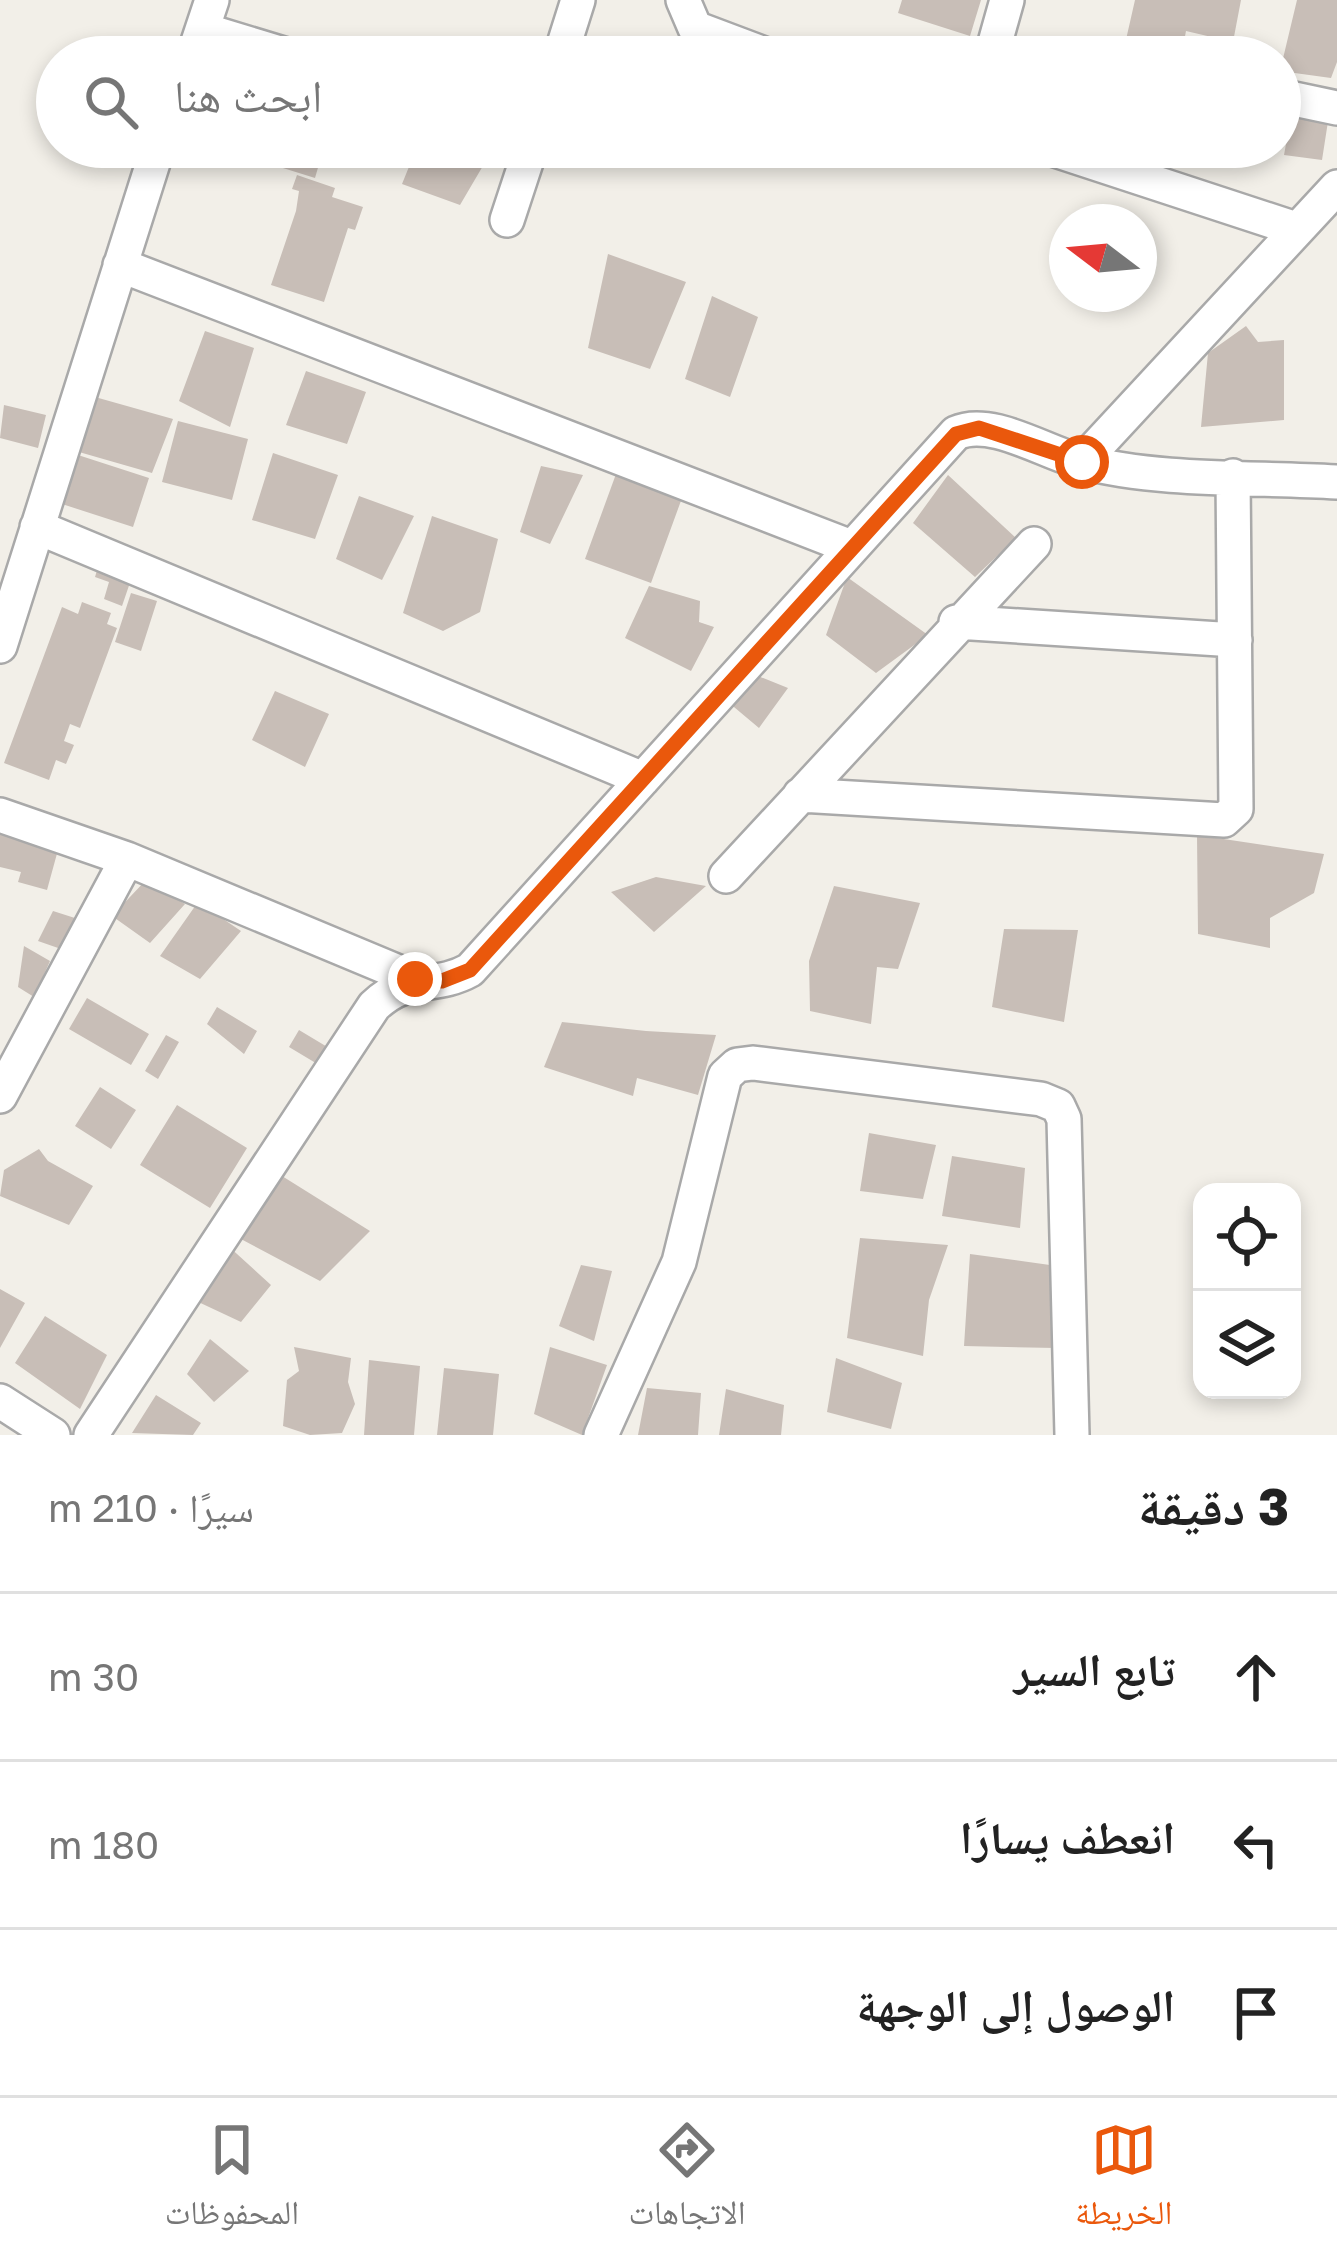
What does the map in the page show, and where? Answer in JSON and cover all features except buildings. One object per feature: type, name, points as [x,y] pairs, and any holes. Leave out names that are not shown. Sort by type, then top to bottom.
[{"type":"street","points":[[567,36],[578,0]]},
{"type":"street","points":[[683,0],[695,28],[716,36]]},
{"type":"street","points":[[997,36],[1007,0]]},
{"type":"street","points":[[1301,101],[1337,108]]},
{"type":"street","points":[[0,646],[151,168]]},
{"type":"street","points":[[507,220],[523,168]]},
{"type":"street","points":[[1116,168],[1296,229]]},
{"type":"street","points":[[1082,462],[1337,188]]},
{"type":"street","points":[[120,265],[851,547]]},
{"type":"street","points":[[0,815],[127,860],[415,979],[442,981],[470,970],[851,547],[967,428],[1082,462],[1337,482]]},
{"type":"street","points":[[800,795],[1223,820],[1236,809],[1233,476]]},
{"type":"street","points":[[37,527],[643,779]]},
{"type":"street","points":[[726,875],[956,622],[1034,544]]},
{"type":"street","points":[[956,622],[1235,640]]},
{"type":"street","points":[[0,1096],[127,860]]},
{"type":"street","points":[[91,1435],[374,1006],[415,979]]},
{"type":"street","points":[[601,1435],[679,1262],[725,1076],[737,1065],[753,1063],[1041,1099],[1058,1106],[1064,1120],[1072,1435]]},
{"type":"street","points":[[0,1401],[53,1435]]},
{"type":"route","points":[[415,979],[442,981],[470,970],[956,434],[979,428],[1082,462]]}]
